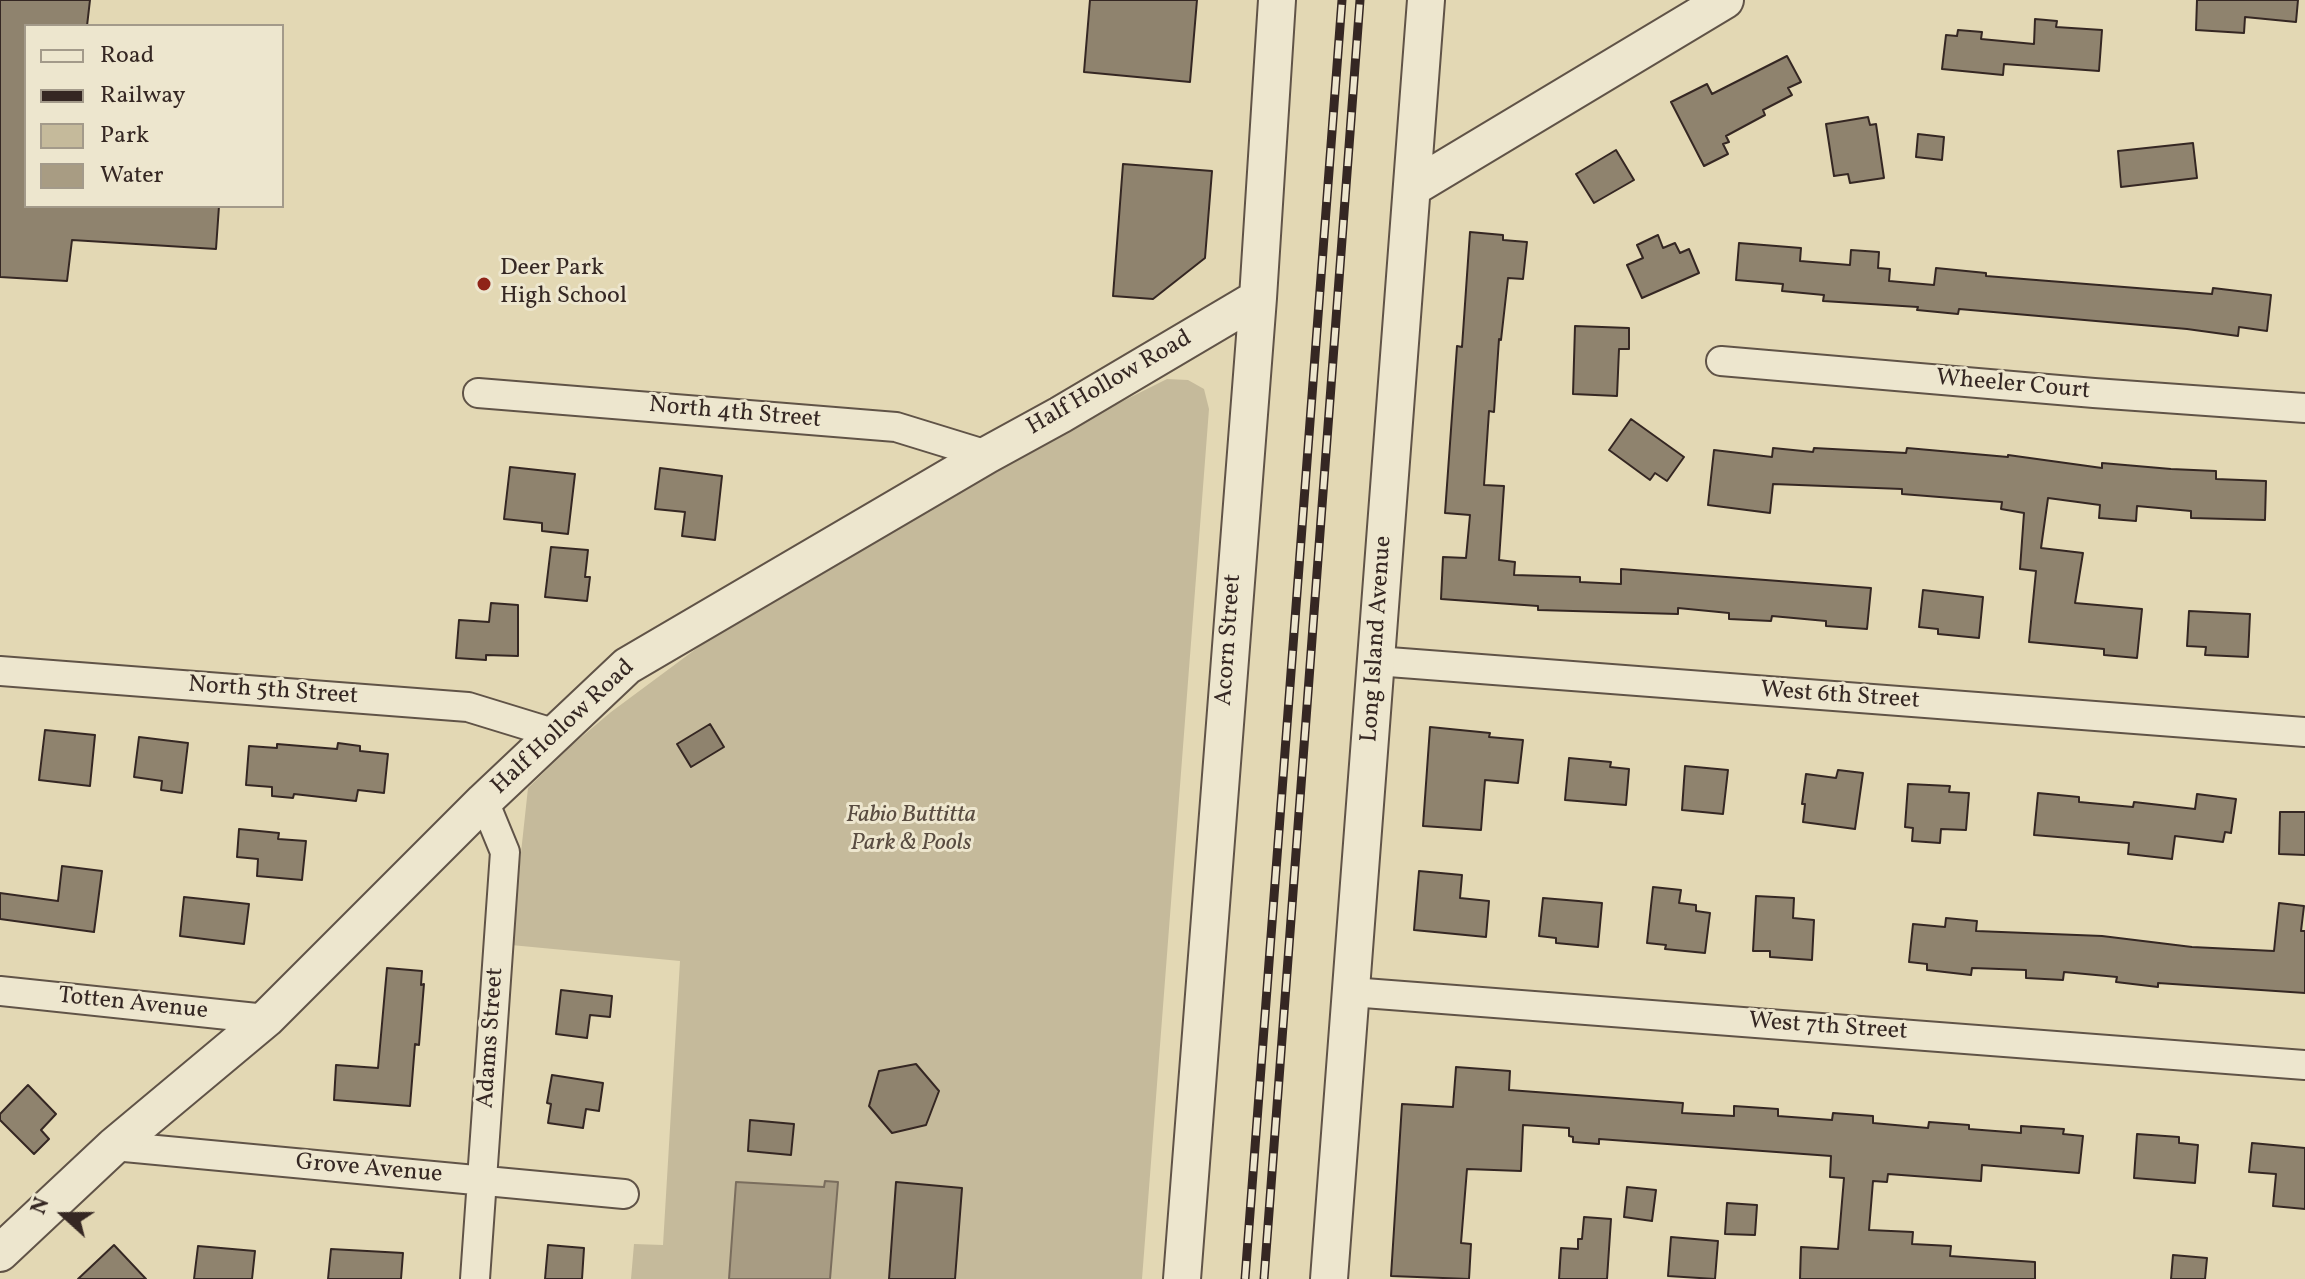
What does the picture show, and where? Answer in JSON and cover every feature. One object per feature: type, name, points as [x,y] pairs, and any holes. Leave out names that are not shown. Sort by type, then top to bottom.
[{"type":"street","name":"Acorn Street","points":[[1182,1279],[1258,298],[1277,0]]},
{"type":"street","name":"Long Island Avenue","points":[[1329,1279],[1426,0]]},
{"type":"street","points":[[1412,188],[1725,0]]},
{"type":"street","name":"Half Hollow Road","points":[[0,1253],[114,1146],[266,1019],[549,732],[627,666],[1258,298]]},
{"type":"street","name":"Wheeler Court","points":[[1721,361],[2305,408]]},
{"type":"street","name":"North 4th Street","points":[[478,393],[896,427],[987,455]]},
{"type":"street","name":"West 6th Street","points":[[1376,661],[2305,732]]},
{"type":"street","name":"North 5th Street","points":[[0,671],[468,707],[549,732]]},
{"type":"street","name":"Adams Street","points":[[475,1279],[505,852],[484,801]]},
{"type":"street","name":"Totten Avenue","points":[[0,991],[266,1019]]},
{"type":"street","name":"West 7th Street","points":[[1351,992],[2305,1065]]},
{"type":"street","name":"Grove Avenue","points":[[114,1146],[624,1194]]},
{"type":"green space","name":"Fabio Buttitta Park & Pools","points":[[1167,379],[1188,380],[1204,389],[1209,409],[1142,1279],[631,1279],[634,1244],[663,1245],[680,961],[511,945],[528,788],[611,712],[704,643],[949,497],[1097,414]]},
{"type":"water","points":[[825,1181],[838,1182],[830,1279],[729,1279],[736,1182],[824,1187]]},
{"type":"building","points":[[0,0],[90,0],[87,24],[24,24],[24,208],[219,208],[216,249],[72,240],[67,281],[0,277]]},
{"type":"building","points":[[1090,0],[1197,0],[1190,82],[1084,72]]},
{"type":"building","points":[[2197,0],[2298,0],[2296,22],[2245,17],[2244,33],[2196,30]]},
{"type":"building","points":[[2035,19],[2057,21],[2056,27],[2102,30],[2099,71],[2004,64],[2003,75],[1942,69],[1946,35],[1957,36],[1958,30],[1982,32],[1981,39],[2034,44]]},
{"type":"building","points":[[1787,56],[1801,82],[1788,88],[1792,95],[1763,110],[1765,115],[1726,136],[1729,142],[1723,144],[1728,154],[1704,166],[1671,102],[1707,84],[1712,94]]},
{"type":"building","points":[[1868,117],[1870,125],[1876,124],[1884,178],[1850,183],[1848,174],[1834,176],[1826,124]]},
{"type":"building","points":[[1918,134],[1944,137],[1942,160],[1916,157]]},
{"type":"building","points":[[2193,143],[2197,178],[2121,187],[2118,151]]},
{"type":"building","points":[[1616,150],[1634,180],[1594,203],[1576,174]]},
{"type":"building","points":[[1123,164],[1212,171],[1205,258],[1153,299],[1113,296]]},
{"type":"building","points":[[1470,232],[1503,235],[1503,240],[1527,242],[1523,279],[1508,278],[1499,339],[1494,412],[1489,411],[1484,485],[1504,486],[1499,560],[1515,562],[1514,575],[1580,577],[1580,582],[1621,584],[1621,569],[1871,588],[1867,629],[1826,626],[1826,621],[1772,616],[1771,621],[1729,619],[1729,613],[1678,608],[1678,614],[1538,610],[1538,606],[1441,599],[1443,557],[1466,558],[1470,515],[1445,513],[1457,346],[1462,347]]},
{"type":"building","points":[[1658,235],[1663,248],[1675,243],[1680,253],[1689,249],[1699,273],[1642,298],[1627,265],[1643,258],[1637,245]]},
{"type":"building","points":[[1739,243],[1801,248],[1800,261],[1850,265],[1851,250],[1879,252],[1878,268],[1890,269],[1889,281],[1934,285],[1936,268],[1986,273],[1986,276],[2212,294],[2213,288],[2271,295],[2267,331],[2239,327],[2238,336],[1959,309],[1958,314],[1917,310],[1918,307],[1823,301],[1824,295],[1782,291],[1783,284],[1736,280]]},
{"type":"building","points":[[1575,326],[1629,328],[1629,349],[1619,349],[1617,396],[1573,394]]},
{"type":"building","points":[[1631,419],[1684,457],[1667,481],[1655,473],[1650,480],[1609,450]]},
{"type":"building","points":[[1773,448],[1813,452],[1814,448],[1906,453],[1907,448],[2008,455],[2102,468],[2102,463],[2216,471],[2216,479],[2266,481],[2265,520],[2191,518],[2191,511],[2137,506],[2136,521],[2099,518],[2100,505],[2048,498],[2041,548],[2083,553],[2075,603],[2142,609],[2137,658],[2104,655],[2104,649],[2029,642],[2036,571],[2020,569],[2024,513],[2001,509],[2002,502],[1902,494],[1902,489],[1773,484],[1770,513],[1708,505],[1714,450],[1772,457]]},
{"type":"building","points":[[510,467],[575,474],[568,534],[542,531],[542,523],[504,519]]},
{"type":"building","points":[[660,468],[722,476],[715,540],[682,536],[685,512],[655,509]]},
{"type":"building","points":[[551,547],[588,550],[585,577],[590,577],[587,601],[545,597]]},
{"type":"building","points":[[1923,590],[1983,597],[1979,638],[1938,634],[1938,629],[1919,627]]},
{"type":"building","points":[[491,603],[518,605],[518,656],[486,655],[486,660],[456,658],[459,620],[489,622]]},
{"type":"building","points":[[2189,611],[2250,614],[2248,657],[2205,655],[2206,647],[2187,646]]},
{"type":"building","points":[[710,724],[724,747],[691,767],[677,744]]},
{"type":"building","points":[[1430,727],[1523,740],[1518,783],[1485,780],[1481,830],[1423,826]]},
{"type":"building","points":[[45,730],[95,735],[90,786],[39,780]]},
{"type":"building","points":[[139,737],[188,743],[182,793],[161,790],[162,781],[134,777]]},
{"type":"building","points":[[338,743],[360,746],[360,751],[388,754],[384,793],[358,790],[356,801],[294,794],[293,798],[272,796],[272,787],[246,785],[249,746],[277,748],[277,744],[337,749]]},
{"type":"building","points":[[1569,758],[1611,762],[1610,767],[1629,769],[1626,805],[1565,800]]},
{"type":"building","points":[[1685,766],[1728,770],[1723,814],[1682,810]]},
{"type":"building","points":[[1838,770],[1863,773],[1855,829],[1803,822],[1806,774],[1836,778]]},
{"type":"building","points":[[1908,784],[1950,786],[1949,792],[1969,793],[1966,830],[1941,829],[1940,843],[1912,841],[1913,828],[1905,827]]},
{"type":"building","points":[[2038,793],[2079,797],[2079,802],[2133,807],[2134,802],[2195,809],[2197,794],[2236,799],[2231,833],[2225,832],[2223,842],[2175,836],[2172,859],[2128,854],[2129,843],[2034,835]]},
{"type":"building","points":[[2280,812],[2305,812],[2305,855],[2279,854]]},
{"type":"building","points":[[239,829],[279,833],[278,839],[306,841],[302,880],[257,876],[258,859],[237,857]]},
{"type":"building","points":[[62,866],[102,871],[94,932],[0,919],[0,893],[58,901]]},
{"type":"building","points":[[1419,871],[1462,875],[1460,898],[1489,901],[1486,937],[1414,930]]},
{"type":"building","points":[[1653,887],[1681,890],[1679,903],[1696,905],[1696,911],[1710,913],[1705,953],[1665,949],[1666,945],[1647,943]]},
{"type":"building","points":[[1756,896],[1794,898],[1793,918],[1814,920],[1812,960],[1770,957],[1770,951],[1753,951]]},
{"type":"building","points":[[184,897],[249,904],[244,944],[180,936]]},
{"type":"building","points":[[1543,898],[1602,903],[1598,947],[1556,943],[1556,938],[1539,936]]},
{"type":"building","points":[[2279,903],[2304,906],[2301,931],[2305,931],[2305,993],[2158,983],[2158,987],[2116,982],[2117,977],[2064,972],[2063,980],[2026,978],[2026,970],[1972,968],[1971,975],[1927,970],[1927,964],[1909,962],[1913,924],[1945,927],[1946,918],[1977,921],[1976,931],[2102,936],[2192,947],[2274,951]]},
{"type":"building","points":[[387,968],[422,971],[421,985],[424,984],[419,1045],[415,1044],[410,1106],[334,1100],[336,1065],[378,1068]]},
{"type":"building","points":[[561,990],[612,996],[610,1017],[590,1015],[587,1038],[556,1034]]},
{"type":"building","points":[[916,1064],[939,1091],[926,1125],[892,1133],[869,1106],[879,1071]]},
{"type":"building","points":[[1456,1067],[1510,1071],[1509,1090],[1683,1103],[1682,1113],[1734,1116],[1734,1106],[1778,1109],[1778,1116],[1832,1120],[1833,1113],[1873,1116],[1873,1123],[1928,1128],[1929,1122],[2021,1133],[2021,1126],[2064,1129],[2063,1134],[2083,1136],[2079,1173],[1982,1165],[1981,1181],[1888,1174],[1887,1182],[1873,1181],[1869,1230],[1913,1232],[1912,1244],[1951,1246],[1950,1256],[2035,1262],[2035,1279],[1800,1279],[1801,1247],[1838,1249],[1844,1178],[1830,1177],[1831,1156],[1599,1139],[1599,1144],[1573,1142],[1569,1128],[1523,1125],[1521,1171],[1467,1169],[1461,1243],[1471,1244],[1469,1279],[1391,1276],[1402,1104],[1453,1107]]},
{"type":"building","points":[[552,1075],[603,1083],[599,1111],[586,1109],[583,1128],[548,1123],[551,1104],[547,1103]]},
{"type":"building","points":[[28,1085],[56,1114],[41,1130],[49,1139],[34,1154],[0,1120],[0,1114]]},
{"type":"building","points":[[750,1120],[794,1124],[791,1155],[748,1151]]},
{"type":"building","points":[[2137,1134],[2179,1137],[2179,1143],[2198,1145],[2195,1183],[2134,1178]]},
{"type":"building","points":[[2252,1143],[2305,1148],[2305,1209],[2273,1206],[2276,1174],[2249,1172]]},
{"type":"building","points":[[896,1182],[962,1188],[955,1279],[889,1279]]},
{"type":"building","points":[[1627,1187],[1656,1190],[1652,1221],[1624,1217]]},
{"type":"building","points":[[1727,1203],[1757,1205],[1755,1235],[1725,1234]]},
{"type":"building","points":[[1584,1217],[1611,1219],[1607,1279],[1559,1279],[1561,1248],[1578,1249]]},
{"type":"building","points":[[1671,1237],[1718,1241],[1715,1279],[1668,1276]]},
{"type":"building","points":[[114,1245],[146,1279],[78,1279]]},
{"type":"building","points":[[548,1245],[584,1248],[582,1279],[545,1279]]},
{"type":"building","points":[[198,1246],[255,1251],[252,1279],[194,1279]]},
{"type":"building","points":[[331,1249],[403,1253],[401,1279],[328,1279]]},
{"type":"building","points":[[2173,1255],[2207,1258],[2205,1279],[2171,1279]]},
{"type":"railway","points":[[1245,1279],[1342,0]]},
{"type":"railway","points":[[1264,1279],[1360,0]]},
{"type":"place","name":"Deer Park High School","points":[[484,284]]}]
